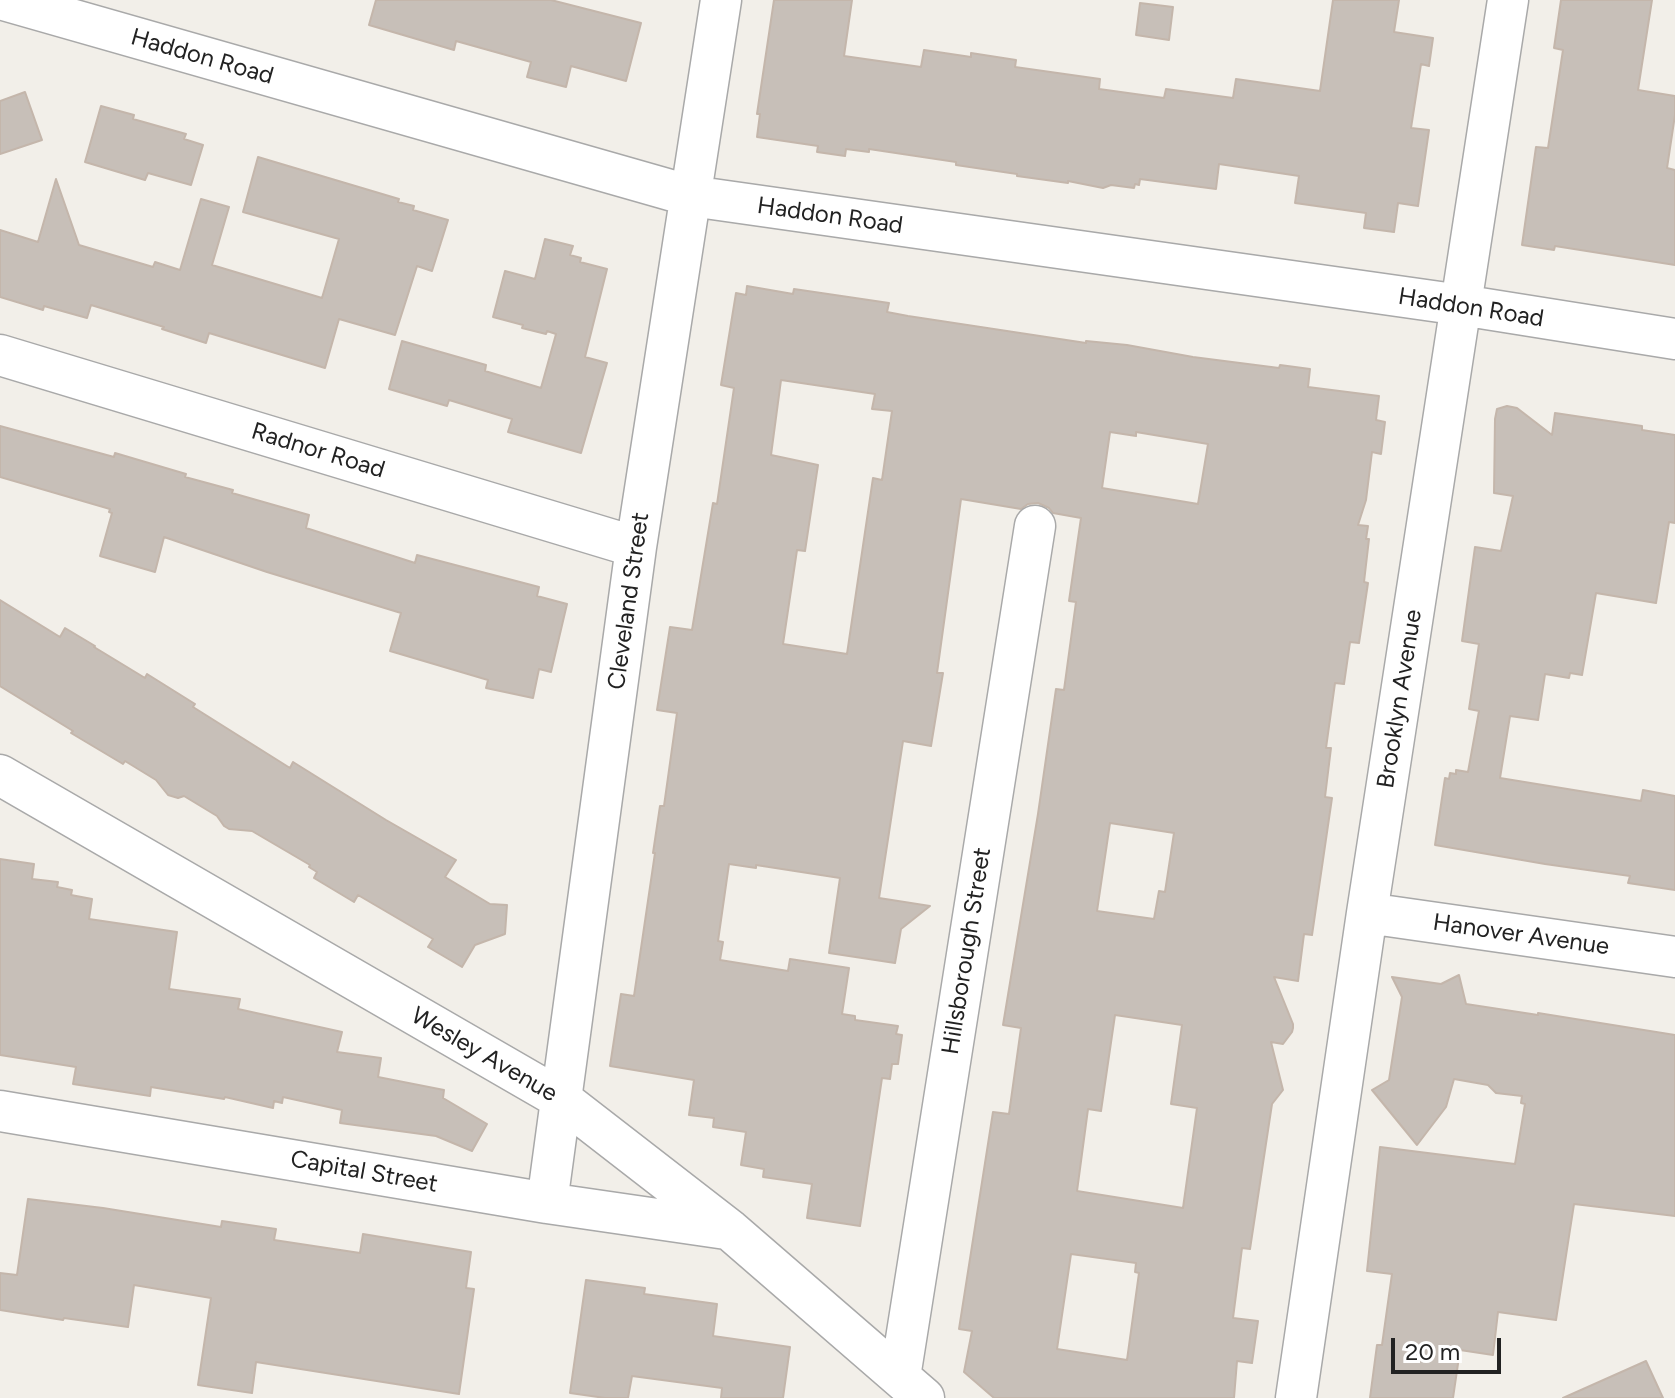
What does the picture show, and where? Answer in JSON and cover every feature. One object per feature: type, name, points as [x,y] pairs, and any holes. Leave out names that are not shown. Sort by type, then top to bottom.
[{"type":"street","name":"Haddon Road","points":[[4,0],[691,196],[1461,305],[1675,339]]},
{"type":"street","name":"Cleveland Street","points":[[547,1203],[636,547],[721,0]]},
{"type":"street","name":"Brooklyn Avenue","points":[[1296,1398],[1367,913],[1508,0]]},
{"type":"street","name":"Radnor Road","points":[[0,355],[636,547]]},
{"type":"street","name":"Hillsborough Street","points":[[912,1388],[1035,526]]},
{"type":"street","name":"Wesley Avenue","points":[[0,775],[561,1099],[730,1230],[912,1388]]},
{"type":"street","name":"Hanover Avenue","points":[[1367,913],[1675,957]]},
{"type":"street","name":"Capital Street","points":[[0,1111],[547,1203],[730,1230]]},
{"type":"building","points":[[376,0],[551,0],[641,23],[626,81],[571,66],[566,87],[527,77],[531,62],[456,41],[454,50],[369,25]]},
{"type":"building","points":[[774,0],[852,0],[844,56],[921,67],[924,50],[971,57],[971,53],[1016,60],[1015,67],[1100,79],[1099,89],[1164,98],[1166,89],[1233,98],[1236,79],[1320,91],[1333,0],[1399,0],[1394,32],[1433,38],[1429,66],[1421,64],[1411,128],[1429,130],[1418,206],[1398,203],[1394,232],[1364,228],[1366,213],[1295,203],[1299,176],[1219,164],[1216,189],[1140,179],[1139,185],[1135,184],[1134,188],[1111,185],[1103,188],[869,149],[869,152],[846,149],[845,156],[817,152],[818,146],[757,137],[760,114],[757,114]]},
{"type":"building","points":[[1561,0],[1652,0],[1638,90],[1675,96],[1667,168],[1675,170],[1675,265],[1555,246],[1554,250],[1522,245],[1536,147],[1548,148],[1563,50],[1554,48]]},
{"type":"building","points":[[1140,3],[1173,7],[1169,40],[1136,35]]},
{"type":"building","points":[[25,92],[42,140],[0,154],[0,101]]},
{"type":"building","points":[[101,106],[186,134],[184,139],[203,145],[191,185],[148,173],[145,180],[85,162]]},
{"type":"building","points":[[258,157],[399,199],[398,202],[414,206],[413,210],[448,220],[432,271],[417,266],[395,335],[339,319],[325,368],[209,333],[206,343],[91,305],[87,318],[44,306],[43,310],[0,297],[0,230],[38,242],[56,179],[79,245],[153,267],[155,262],[180,270],[201,199],[229,207],[212,265],[322,298],[339,239],[243,212]]},
{"type":"building","points":[[545,239],[573,246],[570,255],[581,258],[580,262],[607,269],[585,357],[607,363],[581,453],[508,432],[512,419],[449,400],[447,406],[389,389],[402,341],[486,365],[485,371],[541,388],[556,334],[522,328],[523,325],[493,317],[505,271],[535,279]]},
{"type":"building","points":[[747,286],[793,294],[794,289],[889,303],[887,312],[908,316],[1086,343],[1127,345],[1193,357],[1310,369],[1308,387],[1379,396],[1376,420],[1385,422],[1381,454],[1372,452],[1366,500],[1358,525],[1368,526],[1364,582],[1368,583],[1359,643],[1350,642],[1344,684],[1335,683],[1326,748],[1331,748],[1325,797],[1332,798],[1312,935],[1304,934],[1298,981],[1274,977],[1293,1028],[1283,1044],[1271,1042],[1283,1090],[1272,1104],[1250,1249],[1242,1248],[1233,1318],[1258,1321],[1252,1363],[1237,1361],[1234,1398],[994,1398],[964,1372],[972,1331],[959,1329],[993,1112],[1009,1114],[1021,1028],[1003,1025],[1056,689],[1064,690],[1076,602],[1069,601],[1081,518],[1053,513],[1038,503],[1021,509],[961,499],[937,673],[943,673],[931,746],[903,741],[879,898],[930,906],[901,929],[895,963],[829,953],[840,878],[729,864],[718,941],[723,942],[720,960],[788,971],[790,959],[849,968],[842,1014],[855,1016],[855,1020],[898,1026],[896,1034],[902,1035],[898,1064],[892,1064],[890,1079],[882,1078],[860,1226],[807,1218],[812,1184],[763,1177],[764,1169],[741,1165],[746,1132],[713,1127],[714,1118],[689,1115],[694,1080],[610,1066],[621,994],[634,996],[660,806],[664,806],[677,713],[657,710],[670,627],[692,630],[713,503],[717,504],[734,388],[721,385],[736,293],[746,295]],"holes":[[[781,380],[875,394],[872,409],[892,411],[882,480],[873,478],[847,654],[783,644],[797,550],[805,551],[818,465],[771,455]],[[1110,432],[1136,436],[1136,432],[1208,444],[1198,504],[1102,488]],[[1110,823],[1174,833],[1165,892],[1159,891],[1154,919],[1097,911]],[[1115,1015],[1182,1025],[1171,1104],[1197,1108],[1183,1208],[1077,1191],[1088,1109],[1101,1111]],[[1071,1254],[1136,1263],[1135,1272],[1139,1273],[1127,1360],[1057,1349]]]},
{"type":"building","points":[[1507,406],[1517,408],[1552,435],[1555,413],[1642,426],[1642,430],[1675,435],[1675,523],[1669,522],[1656,603],[1596,593],[1582,675],[1570,673],[1569,678],[1545,674],[1538,720],[1510,716],[1500,778],[1641,801],[1643,790],[1675,796],[1675,890],[1628,883],[1630,876],[1435,845],[1445,778],[1449,779],[1450,773],[1456,774],[1456,770],[1468,772],[1479,711],[1469,709],[1479,644],[1462,641],[1475,547],[1501,551],[1513,496],[1494,493],[1495,419],[1497,409]]},
{"type":"building","points":[[0,426],[114,457],[115,453],[186,474],[185,477],[233,490],[232,493],[309,515],[306,528],[415,563],[417,555],[539,587],[537,596],[567,604],[551,672],[539,669],[533,698],[486,688],[488,680],[390,651],[401,613],[164,537],[155,572],[100,556],[112,513],[110,509],[0,477]]},
{"type":"building","points":[[0,600],[60,637],[65,628],[145,678],[147,674],[290,768],[293,762],[456,860],[445,877],[490,904],[507,905],[505,934],[475,945],[462,967],[428,947],[433,939],[358,895],[354,902],[314,878],[317,872],[310,865],[252,831],[229,829],[217,816],[184,796],[168,795],[156,780],[71,733],[73,731],[0,686]]},
{"type":"building","points":[[0,859],[34,864],[32,879],[58,882],[57,887],[72,890],[71,895],[92,899],[89,919],[177,932],[169,989],[240,999],[238,1009],[342,1032],[337,1052],[381,1058],[378,1077],[444,1090],[443,1098],[487,1124],[472,1151],[436,1136],[340,1123],[342,1110],[283,1097],[282,1103],[274,1101],[273,1108],[225,1097],[151,1087],[150,1096],[73,1084],[76,1067],[0,1055]]},
{"type":"building","points":[[1459,975],[1466,1004],[1675,1035],[1675,1216],[1574,1204],[1556,1320],[1498,1312],[1493,1355],[1460,1350],[1453,1398],[1370,1398],[1377,1345],[1382,1345],[1392,1274],[1367,1271],[1380,1147],[1515,1164],[1525,1104],[1521,1103],[1522,1096],[1496,1093],[1488,1085],[1454,1079],[1446,1107],[1417,1145],[1372,1090],[1389,1080],[1402,997],[1392,977],[1441,984]]},
{"type":"building","points":[[28,1199],[221,1227],[222,1221],[276,1229],[274,1240],[360,1253],[363,1234],[471,1252],[466,1288],[474,1289],[459,1394],[256,1362],[252,1393],[198,1385],[211,1298],[134,1285],[128,1327],[0,1310],[0,1273],[17,1275]]},
{"type":"building","points":[[586,1280],[645,1288],[644,1294],[717,1304],[713,1336],[790,1347],[783,1398],[721,1398],[722,1388],[632,1376],[628,1398],[570,1393]]},
{"type":"building","points":[[1646,1361],[1663,1398],[1563,1398]]}]
